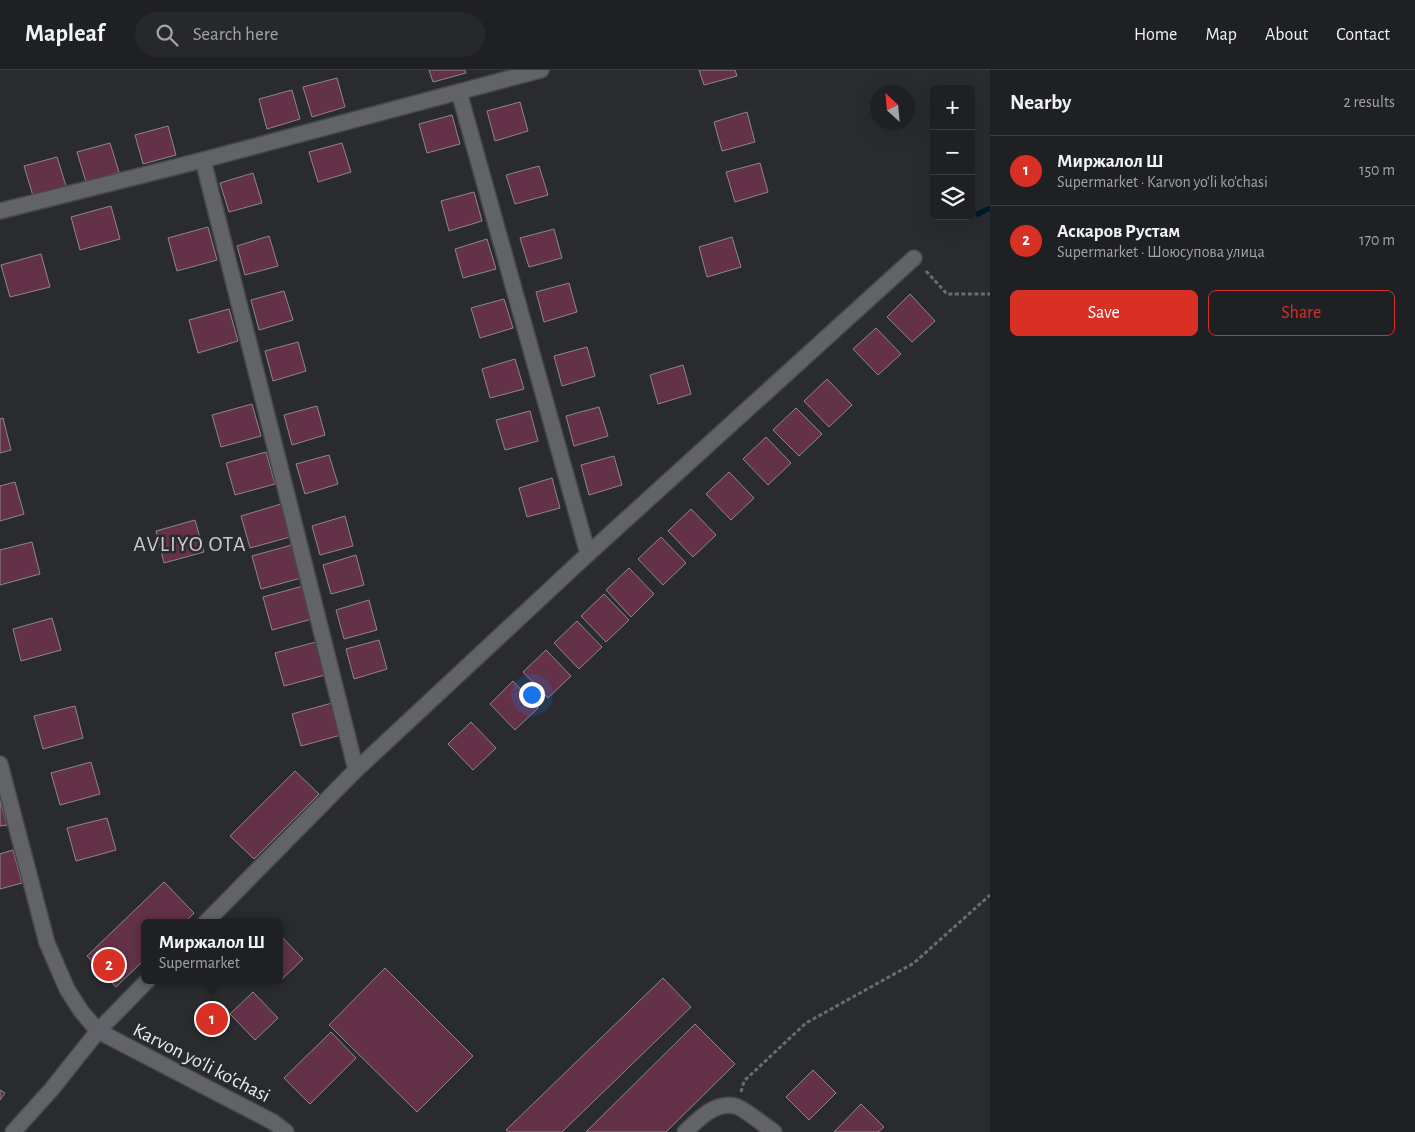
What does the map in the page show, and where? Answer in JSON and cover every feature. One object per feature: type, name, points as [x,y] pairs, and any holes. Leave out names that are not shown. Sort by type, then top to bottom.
[{"type":"street","points":[[0,211],[203,160],[541,70]]},
{"type":"street","points":[[459,92],[588,554]]},
{"type":"street","points":[[203,160],[356,770]]},
{"type":"street","points":[[209,919],[356,770],[588,554],[914,258]]},
{"type":"street","points":[[0,764],[47,943],[67,989],[81,1011],[98,1031]]},
{"type":"street","points":[[13,1132],[51,1090],[98,1031],[144,984]]},
{"type":"street","name":"Karvon yo‘li ko'chasi","points":[[98,1031],[273,1122],[286,1132]]},
{"type":"street","points":[[685,1132],[707,1112],[725,1105],[736,1106],[774,1132]]},
{"type":"path","points":[[914,258],[948,294],[990,294]]},
{"type":"path","points":[[736,1106],[744,1081],[806,1023],[914,962],[990,894]]},
{"type":"building","points":[[429,70],[465,70],[466,73],[433,82]]},
{"type":"building","points":[[699,70],[735,70],[737,76],[704,85]]},
{"type":"building","points":[[337,78],[345,107],[312,117],[303,87]]},
{"type":"building","points":[[292,90],[300,119],[267,129],[259,99]]},
{"type":"building","points":[[520,102],[528,131],[495,141],[487,111]]},
{"type":"building","points":[[747,112],[755,142],[722,151],[714,122]]},
{"type":"building","points":[[452,115],[460,144],[427,153],[419,124]]},
{"type":"building","points":[[168,126],[176,155],[143,164],[135,135]]},
{"type":"building","points":[[110,143],[119,172],[86,182],[77,152]]},
{"type":"building","points":[[342,143],[351,172],[318,182],[309,152]]},
{"type":"building","points":[[57,157],[66,186],[33,196],[24,166]]},
{"type":"building","points":[[760,163],[768,192],[735,202],[726,172]]},
{"type":"building","points":[[539,166],[548,195],[515,204],[506,175]]},
{"type":"building","points":[[253,173],[262,203],[229,212],[220,183]]},
{"type":"building","points":[[474,192],[482,221],[449,231],[441,201]]},
{"type":"building","points":[[111,206],[120,239],[80,250],[71,217]]},
{"type":"building","points":[[208,227],[217,260],[177,271],[168,238]]},
{"type":"building","points":[[554,229],[562,258],[529,267],[520,238]]},
{"type":"building","points":[[269,236],[278,266],[245,275],[237,246]]},
{"type":"building","points":[[732,237],[741,267],[707,277],[699,247]]},
{"type":"building","points":[[487,239],[496,269],[463,278],[455,249]]},
{"type":"building","points":[[41,254],[50,287],[10,297],[1,265]]},
{"type":"building","points":[[569,283],[577,312],[544,322],[536,292]]},
{"type":"building","points":[[284,291],[293,320],[259,330],[251,300]]},
{"type":"building","points":[[910,294],[935,321],[912,342],[887,317]]},
{"type":"building","points":[[504,299],[513,328],[480,338],[471,308]]},
{"type":"building","points":[[229,309],[238,341],[198,353],[189,320]]},
{"type":"building","points":[[876,328],[901,354],[878,375],[853,349]]},
{"type":"building","points":[[298,342],[306,371],[273,381],[265,351]]},
{"type":"building","points":[[587,347],[595,376],[562,386],[554,356]]},
{"type":"building","points":[[515,359],[524,389],[490,398],[482,369]]},
{"type":"building","points":[[683,365],[691,394],[658,404],[650,375]]},
{"type":"building","points":[[827,379],[852,405],[829,427],[804,401]]},
{"type":"building","points":[[252,404],[261,436],[221,447],[212,415]]},
{"type":"building","points":[[317,406],[325,435],[292,445],[284,415]]},
{"type":"building","points":[[599,407],[608,436],[574,446],[566,416]]},
{"type":"building","points":[[796,408],[822,434],[799,456],[773,430]]},
{"type":"building","points":[[530,411],[538,441],[505,450],[496,420]]},
{"type":"building","points":[[3,418],[11,450],[0,453],[0,419]]},
{"type":"building","points":[[766,437],[791,463],[768,485],[743,459]]},
{"type":"building","points":[[266,452],[275,484],[235,495],[226,463]]},
{"type":"building","points":[[329,455],[338,484],[305,494],[296,464]]},
{"type":"building","points":[[614,456],[622,485],[589,495],[581,465]]},
{"type":"building","points":[[729,472],[754,498],[731,520],[706,494]]},
{"type":"building","points":[[552,478],[560,508],[527,517],[519,488]]},
{"type":"building","points":[[15,482],[24,514],[0,521],[0,486]]},
{"type":"building","points":[[281,504],[290,537],[250,548],[241,516]]},
{"type":"building","points":[[691,509],[716,535],[693,557],[668,531]]},
{"type":"building","points":[[345,516],[353,546],[320,555],[312,526]]},
{"type":"building","points":[[195,520],[204,552],[164,563],[156,531]]},
{"type":"building","points":[[661,537],[686,563],[663,585],[638,559]]},
{"type":"building","points":[[32,542],[40,574],[0,585],[0,550]]},
{"type":"building","points":[[292,545],[301,578],[261,589],[252,556]]},
{"type":"building","points":[[356,555],[364,585],[331,594],[323,565]]},
{"type":"building","points":[[629,568],[654,594],[631,617],[606,590]]},
{"type":"building","points":[[303,586],[312,619],[272,630],[263,597]]},
{"type":"building","points":[[604,594],[629,620],[606,642],[581,616]]},
{"type":"building","points":[[369,600],[377,630],[344,639],[336,610]]},
{"type":"building","points":[[52,618],[61,650],[21,661],[13,629]]},
{"type":"building","points":[[577,621],[602,647],[579,669],[554,643]]},
{"type":"building","points":[[379,640],[387,669],[354,679],[346,649]]},
{"type":"building","points":[[316,642],[325,675],[284,686],[275,653]]},
{"type":"building","points":[[546,650],[571,676],[548,698],[523,672]]},
{"type":"building","points":[[513,681],[538,708],[515,730],[490,704]]},
{"type":"building","points":[[332,703],[341,735],[301,746],[292,714]]},
{"type":"building","points":[[75,706],[83,738],[43,749],[34,716]]},
{"type":"building","points":[[471,722],[496,748],[473,770],[448,744]]},
{"type":"building","points":[[91,762],[100,794],[60,805],[51,773]]},
{"type":"building","points":[[295,771],[319,794],[254,859],[230,836]]},
{"type":"building","points":[[0,800],[7,825],[0,826]]},
{"type":"building","points":[[107,818],[116,850],[76,861],[67,828]]},
{"type":"building","points":[[13,850],[22,883],[0,889],[0,854]]},
{"type":"building","points":[[164,882],[194,913],[188,919],[141,919],[141,963],[116,987],[87,956]]},
{"type":"building","points":[[283,938],[303,959],[283,978]]},
{"type":"building","points":[[385,968],[473,1056],[417,1112],[329,1025]]},
{"type":"building","points":[[663,978],[691,1007],[562,1132],[509,1132],[506,1130]]},
{"type":"building","points":[[253,992],[278,1018],[255,1040],[230,1014]]},
{"type":"building","points":[[695,1024],[735,1064],[666,1132],[586,1132]]},
{"type":"building","points":[[331,1032],[356,1058],[310,1104],[284,1078]]},
{"type":"building","points":[[813,1070],[836,1093],[809,1120],[786,1097]]},
{"type":"building","points":[[0,1090],[5,1093],[0,1100]]},
{"type":"building","points":[[861,1104],[884,1127],[878,1132],[834,1132]]},
{"type":"waterway","points":[[978,214],[990,208]]},
{"type":"place","name":"Аскаров Рустам","points":[[109,965]]},
{"type":"place","name":"Миржалол Ш","points":[[212,1019]]},
{"type":"district","name":"AVLIYO OTA","points":[[190,543]]}]
